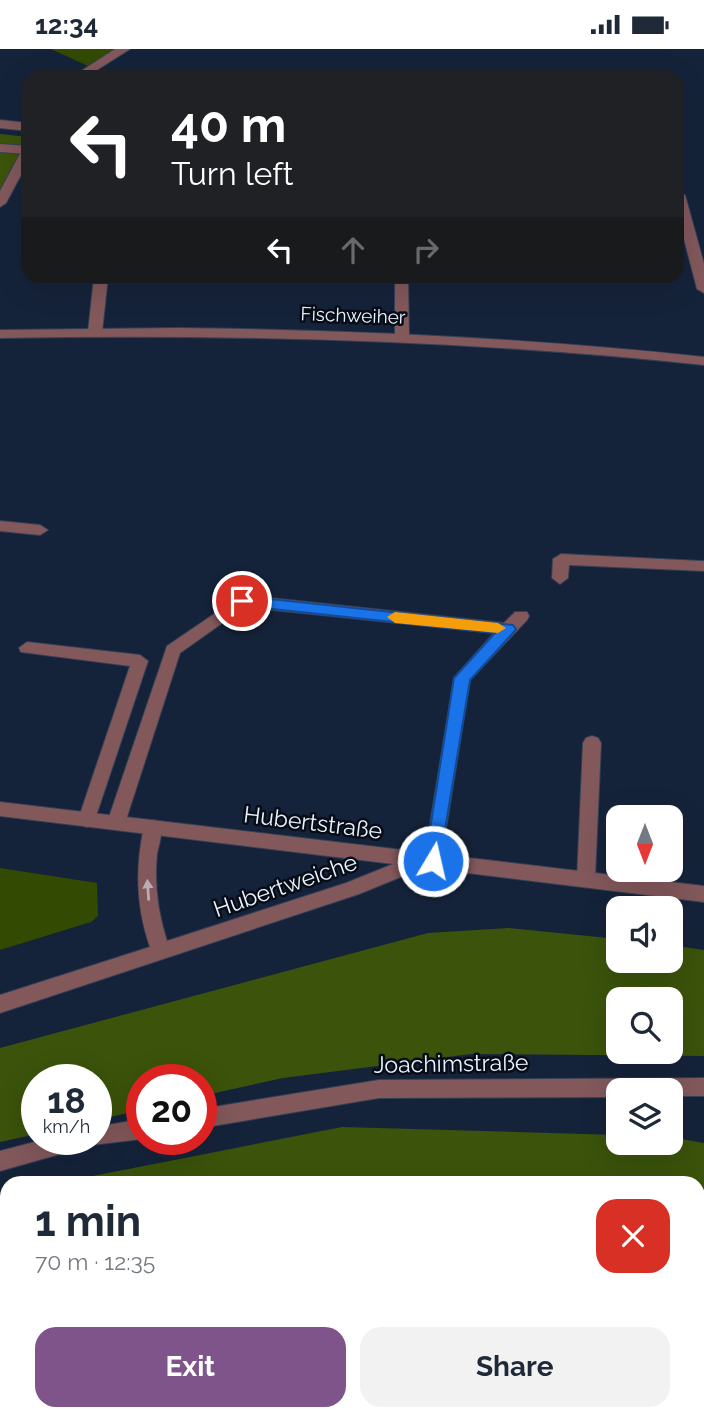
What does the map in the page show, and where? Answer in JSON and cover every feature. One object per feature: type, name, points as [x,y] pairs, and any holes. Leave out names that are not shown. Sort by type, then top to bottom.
[{"type":"street","points":[[88,70],[124,49]]},
{"type":"street","points":[[0,124],[21,126]]},
{"type":"street","points":[[0,148],[21,150]]},
{"type":"street","points":[[0,203],[21,163]]},
{"type":"street","points":[[684,214],[704,289]]},
{"type":"street","points":[[95,332],[100,284]]},
{"type":"street","points":[[401,284],[402,335]]},
{"type":"street","name":"Fischweiher","points":[[0,334],[95,332],[402,335],[580,346],[704,361]]},
{"type":"street","points":[[0,526],[40,530]]},
{"type":"street","points":[[560,578],[561,559],[701,566]]},
{"type":"street","points":[[116,823],[173,650],[242,601],[508,629]]},
{"type":"street","points":[[428,860],[462,678],[521,616]]},
{"type":"street","points":[[27,648],[140,661],[87,820]]},
{"type":"street","points":[[586,879],[592,743]]},
{"type":"street","name":"Hubertstraße","points":[[0,809],[704,894]]},
{"type":"street","points":[[153,827],[147,850],[146,869],[150,923],[161,952]]},
{"type":"street","name":"Hubertweiche","points":[[0,1005],[352,889],[428,860]]},
{"type":"street","name":"Joachimstraße","points":[[217,1116],[379,1089],[704,1087]]},
{"type":"street","points":[[0,1161],[23,1155]]},
{"type":"green space","points":[[51,49],[121,49],[88,66]]},
{"type":"green space","points":[[0,134],[21,136],[21,156],[0,196]]},
{"type":"green space","points":[[0,868],[97,883],[98,916],[91,922],[0,950]]},
{"type":"green space","points":[[509,928],[606,938],[606,973],[683,973],[683,947],[704,950],[704,1056],[683,1056],[683,987],[606,987],[606,1055],[471,1054],[283,1078],[217,1092],[217,1064],[126,1064],[126,1113],[112,1117],[112,1064],[21,1064],[21,1137],[0,1142],[0,1048],[428,933]]},
{"type":"green space","points":[[342,1127],[606,1135],[606,1155],[683,1155],[683,1139],[704,1143],[704,1176],[93,1176],[200,1155],[217,1155],[217,1152]]},
{"type":"slow traffic","points":[[395,617],[498,628]]},
{"type":"route","points":[[242,601],[508,629],[462,678],[433,861]]}]
